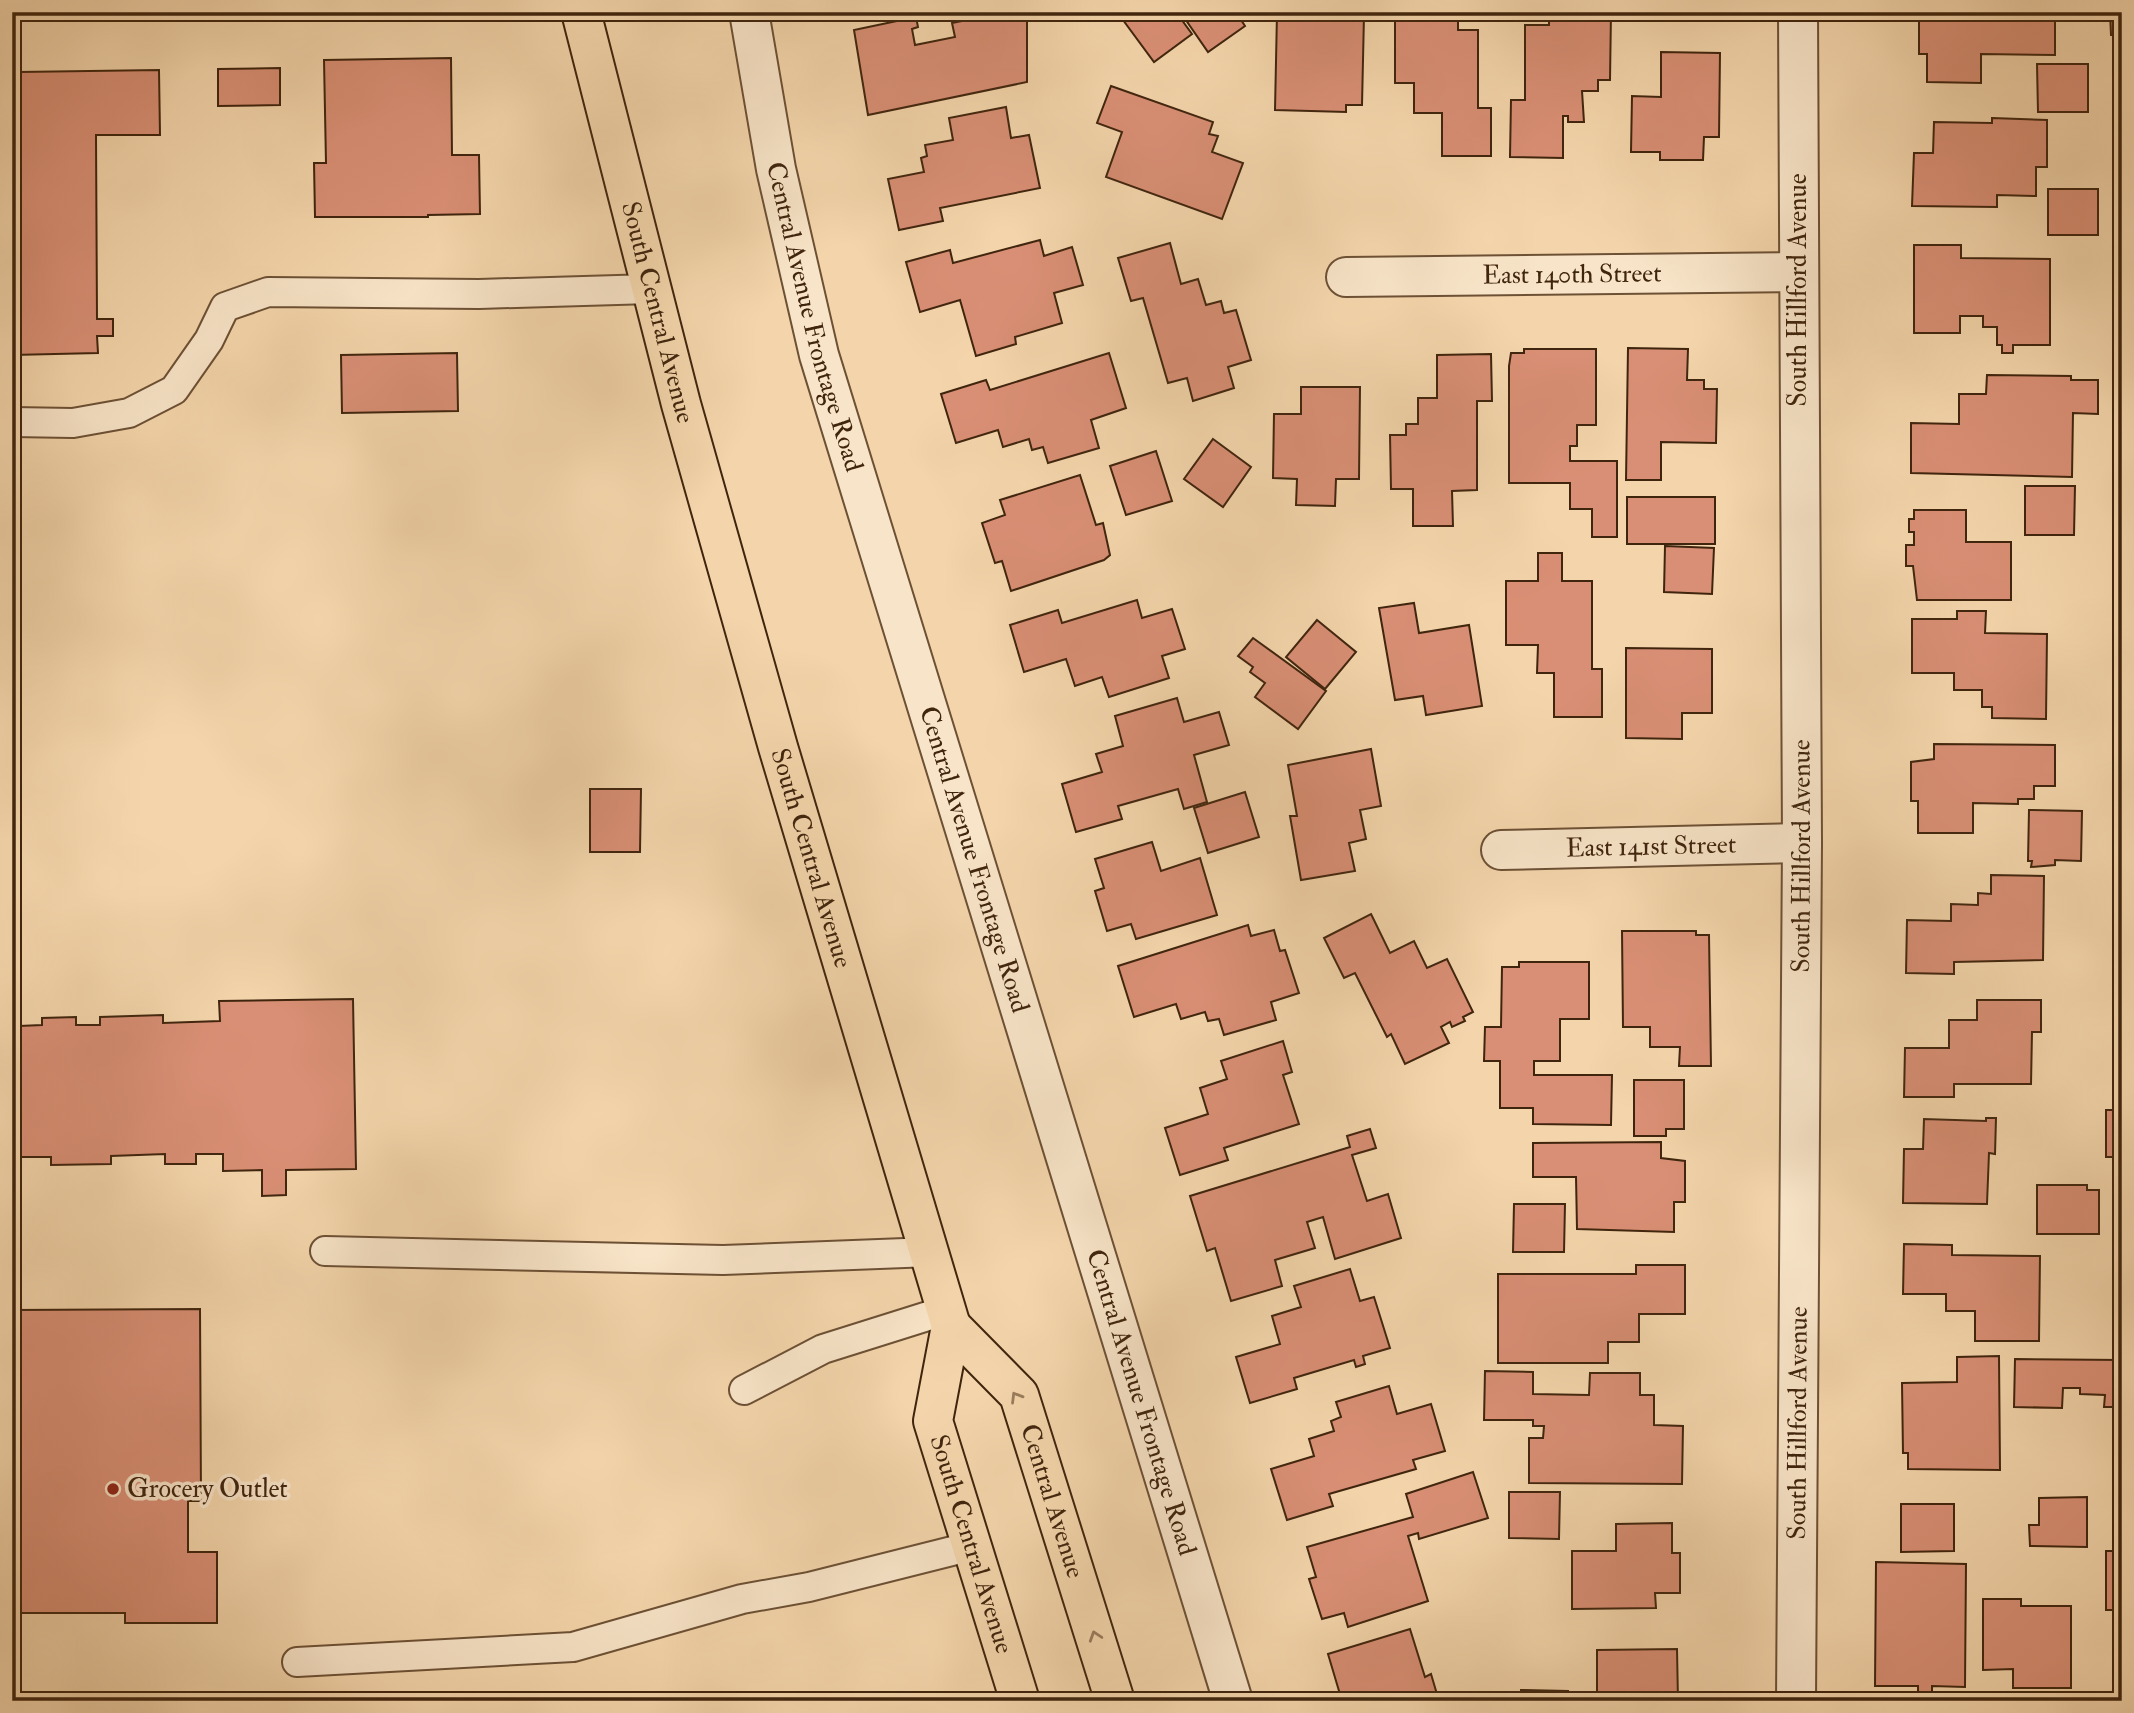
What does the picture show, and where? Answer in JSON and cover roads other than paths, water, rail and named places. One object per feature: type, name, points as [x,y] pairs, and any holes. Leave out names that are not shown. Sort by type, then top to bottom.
[{"type":"main road","name":"South Central Avenue","points":[[581,12],[651,289],[774,734],[949,1318],[933,1421],[1020,1701]]},
{"type":"main road","name":"Central Avenue","points":[[949,1318],[1019,1395],[1115,1701]]},
{"type":"street","name":"Central Avenue Frontage Road","points":[[749,12],[776,169],[819,355],[1234,1701]]},
{"type":"street","name":"South Hillford Avenue","points":[[1796,1701],[1802,844],[1797,272],[1798,12]]},
{"type":"street","name":"East 140th Street","points":[[1346,277],[1797,272]]},
{"type":"street","name":"East 141st Street","points":[[1501,850],[1802,844]]},
{"type":"lane","points":[[12,422],[73,423],[130,413],[174,390],[209,340],[225,307],[268,292],[479,294],[651,289]]},
{"type":"lane","points":[[325,1251],[723,1260],[931,1252]]},
{"type":"lane","points":[[744,1390],[823,1349],[949,1318]]},
{"type":"lane","points":[[297,1662],[573,1647],[742,1600],[808,1587],[972,1546]]},
{"type":"place","name":"Grocery Outlet","points":[[113,1489]]}]
